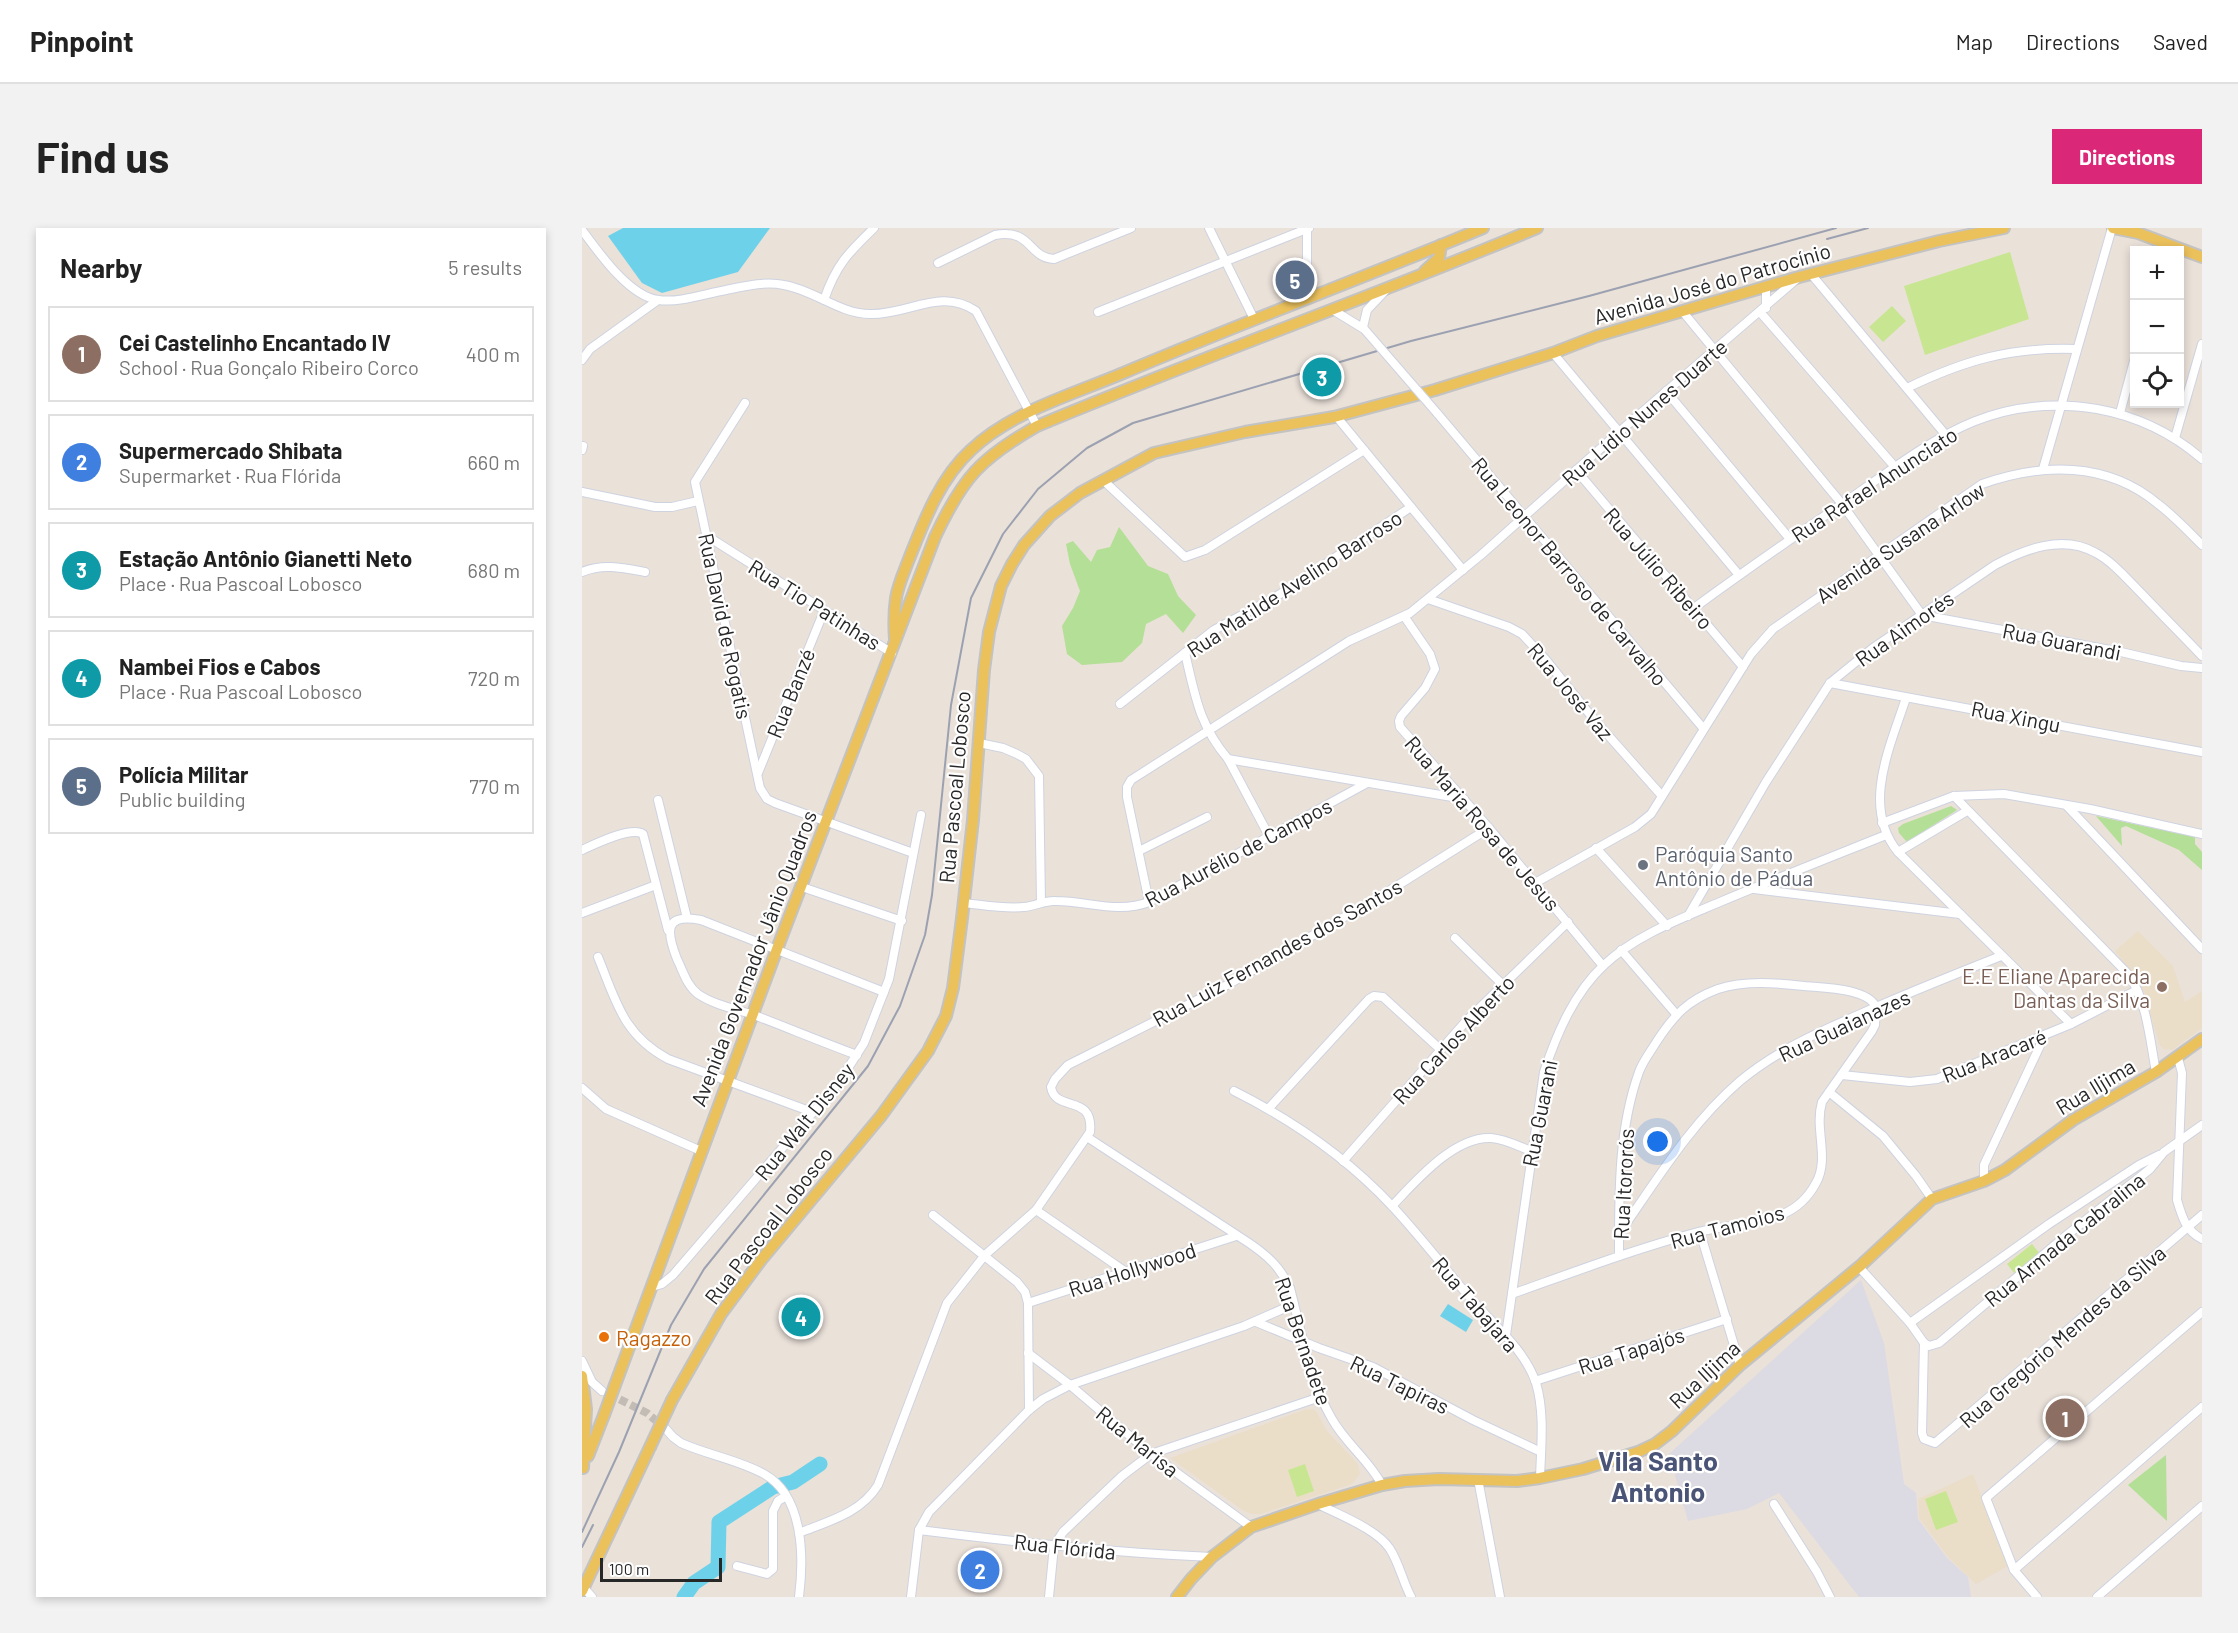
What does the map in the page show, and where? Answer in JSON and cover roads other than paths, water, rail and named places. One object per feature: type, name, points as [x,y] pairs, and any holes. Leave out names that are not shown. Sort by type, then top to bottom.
[{"type":"main road","name":"Avenida Governador Jânio Quadros","points":[[894,648],[896,600],[928,512],[943,484],[972,449],[1029,413],[1254,319],[1483,228]]},
{"type":"main road","name":"Avenida Governador Jânio Quadros","points":[[583,1469],[825,821],[939,528],[965,481],[980,464],[1037,426],[1388,290],[1514,233],[1537,228]]},
{"type":"main road","name":"Avenida José do Patrocínio","points":[[1435,390],[1553,353],[1597,336],[1799,277],[1939,241],[2004,228]]},
{"type":"main road","points":[[2112,228],[2138,233],[2165,246]]},
{"type":"main road","points":[[1418,277],[1439,258],[1441,245]]},
{"type":"main road","points":[[2184,252],[2202,257]]},
{"type":"main road","points":[[1333,310],[1329,301],[1330,296],[1366,275]]},
{"type":"main road","points":[[1306,320],[1307,298]]},
{"type":"main road","name":"Rua Pascoal Lobosco","points":[[583,1589],[672,1400],[721,1314],[784,1232],[881,1116],[928,1051],[946,1016],[950,1003],[964,903],[989,632],[1001,586],[1024,545],[1038,527],[1080,494],[1154,453],[1190,443],[1336,416],[1435,390]]},
{"type":"main road","points":[[901,582],[915,591]]},
{"type":"main road","name":"Rua Iljima","points":[[1177,1597],[1212,1557],[1251,1527],[1318,1504],[1382,1485],[1439,1479],[1516,1481],[1540,1478],[1583,1469],[1638,1452],[1655,1444],[1672,1431],[1740,1365],[1859,1267],[1932,1199],[2005,1170],[2073,1120],[2156,1072],[2202,1039]]},
{"type":"main road","points":[[582,1376],[586,1409],[583,1469]]},
{"type":"street","points":[[824,300],[837,268],[846,254],[874,228]]},
{"type":"street","points":[[938,263],[995,236],[1006,234],[1015,234],[1042,256],[1054,259],[1131,228]]},
{"type":"street","points":[[1209,228],[1254,319]]},
{"type":"street","points":[[1098,312],[1307,228],[1307,298]]},
{"type":"street","points":[[2043,469],[2112,228]]},
{"type":"street","points":[[582,230],[630,286],[658,300],[698,296],[768,283],[787,285],[850,311],[868,315],[893,313],[941,300],[965,304],[976,311],[1037,426]]},
{"type":"street","points":[[1811,274],[1945,434]]},
{"type":"street","name":"Rua Lídio Nunes Duarte","points":[[1138,851],[1127,787],[1136,776],[1349,640],[1404,616],[1428,599],[1799,277]]},
{"type":"street","points":[[1766,288],[1763,310],[1895,467]]},
{"type":"street","points":[[1364,328],[1367,310],[1388,290]]},
{"type":"street","points":[[582,360],[590,349],[658,300]]},
{"type":"street","name":"Rua Leonor Barroso de Carvalho","points":[[1333,310],[1364,328],[1703,728]]},
{"type":"street","points":[[1683,312],[1842,504],[1922,615]]},
{"type":"street","points":[[2175,438],[2202,344]]},
{"type":"street","points":[[1907,387],[1990,355],[2038,349],[2076,350]]},
{"type":"street","points":[[1553,353],[1739,575]]},
{"type":"street","points":[[2120,413],[2130,377]]},
{"type":"street","points":[[1666,391],[1790,538]]},
{"type":"street","name":"Rua David de Rogatis","points":[[745,403],[732,427],[695,482],[760,788],[767,799],[913,853]]},
{"type":"street","name":"Rua Rafael Anunciato","points":[[1694,608],[1790,538],[1895,467],[1945,434],[1983,416],[2021,407],[2061,405],[2120,413],[2175,438],[2202,459]]},
{"type":"street","points":[[1336,416],[1463,570]]},
{"type":"street","points":[[1104,481],[1185,558],[1206,550],[1364,450]]},
{"type":"street","name":"Avenida Susana Arlow","points":[[1535,883],[1635,827],[1651,814],[1743,667],[1773,629],[1982,484],[2001,477],[2043,469],[2075,469],[2117,479],[2157,502],[2202,545]]},
{"type":"street","name":"Rua Júlio Ribeiro","points":[[1575,470],[1743,667]]},
{"type":"street","points":[[582,492],[655,507],[672,507],[698,501]]},
{"type":"street","name":"Rua Matilde Avelino Barroso","points":[[1120,704],[1214,630],[1274,598],[1411,507]]},
{"type":"street","name":"Rua Tio Patinhas","points":[[707,536],[824,612],[894,648]]},
{"type":"street","name":"Rua Aimorés","points":[[1688,916],[1766,782],[1830,683],[1873,648],[1995,565],[2016,554],[2034,547],[2053,544],[2076,546],[2095,552],[2121,573],[2202,656]]},
{"type":"street","points":[[582,572],[601,567],[615,567],[645,572]]},
{"type":"street","name":"Rua José Vaz","points":[[1428,599],[1509,627],[1522,634],[1662,796]]},
{"type":"street","name":"Rua Banzé","points":[[757,774],[824,612]]},
{"type":"street","name":"Rua Guarandi","points":[[1922,615],[2121,652],[2181,666],[2202,668]]},
{"type":"street","name":"Rua Maria Rosa de Jesus","points":[[1404,616],[1430,654],[1435,669],[1425,688],[1401,716],[1400,726],[1489,828],[1603,966]]},
{"type":"street","points":[[1185,653],[1198,706],[1208,732],[1228,759],[1269,836]]},
{"type":"street","name":"Rua Xingu","points":[[1830,683],[2202,752]]},
{"type":"street","points":[[1906,698],[1887,754],[1880,788],[1882,823],[1886,835],[1898,852],[2071,1024]]},
{"type":"street","points":[[979,743],[1003,748],[1017,754],[1026,759],[1039,776],[1041,902]]},
{"type":"street","points":[[1228,759],[1464,799]]},
{"type":"street","name":"Rua Aurélio de Campos","points":[[964,903],[1011,907],[1041,902],[1073,901],[1124,908],[1137,907],[1367,783]]},
{"type":"street","points":[[1882,823],[1954,796],[2004,794],[2202,834]]},
{"type":"street","points":[[1954,796],[2128,975],[2138,990],[2156,1072]]},
{"type":"street","points":[[658,800],[687,918]]},
{"type":"street","points":[[2067,805],[2202,949]]},
{"type":"street","points":[[1898,852],[1967,811]]},
{"type":"street","name":"Rua Walt Disney","points":[[652,1287],[662,1284],[673,1275],[845,1074],[857,1055],[876,1017],[884,992],[902,921],[921,815]]},
{"type":"street","points":[[1149,902],[1138,851],[1207,817]]},
{"type":"street","name":"Rua Luiz Fernandes dos Santos","points":[[1087,1137],[1090,1125],[1087,1112],[1052,1094],[1051,1087],[1061,1071],[1068,1065],[1229,984],[1384,894],[1489,828]]},
{"type":"street","points":[[582,850],[630,831],[639,831],[645,839],[670,942],[690,987],[704,998],[857,1055]]},
{"type":"street","name":"Rua Guarani","points":[[1506,1335],[1544,1072],[1551,1050],[1573,1005],[1603,966],[1621,950],[1688,916],[1886,835]]},
{"type":"street","points":[[1596,848],[1666,926]]},
{"type":"street","points":[[582,913],[656,885]]},
{"type":"street","points":[[802,887],[902,921]]},
{"type":"street","points":[[1753,889],[1960,914]]},
{"type":"street","points":[[668,930],[671,924],[678,919],[701,920],[884,992]]},
{"type":"street","name":"Rua Carlos Alberto","points":[[1343,1161],[1441,1050],[1568,922]]},
{"type":"street","points":[[1455,938],[1503,985]]},
{"type":"street","points":[[1621,950],[1676,1014]]},
{"type":"street","name":"Rua Guaianazes","points":[[1619,1234],[1687,1137],[1740,1081],[1797,1042],[2001,956]]},
{"type":"street","points":[[598,957],[621,1013],[642,1042],[668,1059],[812,1112]]},
{"type":"street","name":"Rua Itororós","points":[[1619,1256],[1625,1122],[1644,1061],[1676,1014],[1719,989],[1761,984],[1792,985],[1857,993],[1870,999],[1876,1007]]},
{"type":"street","name":"Rua Aracaré","points":[[1842,1075],[1910,1082],[1937,1079],[2071,1024],[2138,990]]},
{"type":"street","points":[[1269,1108],[1374,996],[1383,997],[1441,1050]]},
{"type":"street","name":"Rua Tamoios","points":[[1512,1294],[1619,1256],[1700,1232],[1784,1214],[1799,1204],[1817,1181],[1823,1163],[1819,1113],[1828,1092],[1875,1025],[1876,1007]]},
{"type":"street","points":[[1984,1180],[1984,1165],[2045,1035]]},
{"type":"street","points":[[2178,1058],[2182,1073],[2177,1200],[2188,1228],[2202,1239]]},
{"type":"street","points":[[582,1088],[606,1109],[701,1151]]},
{"type":"street","name":"Rua Tabajara","points":[[1234,1091],[1269,1108],[1343,1161],[1392,1206],[1439,1262],[1506,1335],[1535,1381],[1540,1401],[1540,1478]]},
{"type":"street","points":[[1828,1092],[1883,1136],[1932,1199]]},
{"type":"street","name":"Rua Armada Cabralina","points":[[1924,1343],[1929,1346],[1939,1343],[2062,1239],[2150,1169],[2164,1152],[2202,1125]]},
{"type":"street","points":[[800,1533],[850,1512],[872,1496],[947,1303],[985,1255],[1036,1210],[1087,1137]]},
{"type":"street","name":"Rua Bernadete","points":[[1087,1137],[1271,1259],[1282,1272],[1290,1288],[1320,1397],[1344,1438],[1371,1466],[1382,1485]]},
{"type":"street","points":[[1392,1206],[1430,1167],[1470,1142],[1481,1138],[1491,1138],[1531,1151]]},
{"type":"street","points":[[1910,1323],[2049,1224],[2139,1165],[2164,1152]]},
{"type":"street","points":[[1036,1210],[1126,1272]]},
{"type":"street","points":[[933,1215],[985,1255],[1017,1282],[1025,1292],[1028,1303],[1029,1410]]},
{"type":"street","name":"Rua Gregório Mendes da Silva","points":[[1924,1343],[1922,1433],[1924,1439],[1935,1443],[2202,1215]]},
{"type":"street","points":[[1700,1232],[1740,1365]]},
{"type":"street","name":"Rua Hollywood","points":[[1028,1303],[1236,1236]]},
{"type":"street","points":[[1859,1267],[1910,1323],[1924,1343]]},
{"type":"street","points":[[911,1597],[919,1530],[929,1512],[1029,1410],[1070,1385],[1256,1322],[1294,1304]]},
{"type":"street","points":[[2037,1597],[2014,1570],[1986,1498],[2202,1312]]},
{"type":"street","name":"Rua Tapajós","points":[[1535,1381],[1727,1319]]},
{"type":"street","name":"Rua Tapiras","points":[[1256,1322],[1373,1367],[1473,1420],[1541,1452]]},
{"type":"street","name":"Rua Marisa","points":[[1028,1353],[1070,1385],[1151,1454],[1251,1527]]},
{"type":"street","points":[[582,1362],[592,1382],[602,1391]]},
{"type":"street","points":[[1049,1597],[1054,1546],[1063,1532],[1122,1476],[1151,1454],[1320,1397]]},
{"type":"street","points":[[2014,1570],[2202,1407]]},
{"type":"street","points":[[665,1428],[681,1443],[762,1473],[777,1483],[796,1518],[800,1533],[802,1559],[799,1597]]},
{"type":"street","points":[[1478,1479],[1500,1597]]},
{"type":"street","points":[[737,1566],[760,1574],[770,1572],[772,1569],[773,1511],[778,1501],[785,1495]]},
{"type":"street","points":[[1318,1504],[1370,1532],[1386,1544],[1411,1597]]},
{"type":"street","points":[[1774,1504],[1830,1597]]},
{"type":"street","points":[[2097,1597],[2202,1506]]},
{"type":"street","name":"Rua Flórida","points":[[919,1530],[1136,1554],[1212,1557]]},
{"type":"street","points":[[583,1589],[592,1597]]},
{"type":"water","points":[[623,228],[770,228],[738,272],[662,293],[642,283],[608,236]]},
{"type":"water","points":[[1448,1304],[1473,1320],[1466,1332],[1440,1316]]},
{"type":"waterway","points":[[684,1597],[694,1583],[718,1567],[719,1522],[773,1487],[793,1482],[820,1464]]},
{"type":"tunnel","points":[[609,1394],[647,1413],[662,1426]]},
{"type":"railway","points":[[582,1532],[619,1452],[671,1325],[704,1269],[868,1066],[900,1006],[925,935],[932,895],[951,705],[971,598],[1003,534],[1038,489],[1087,448],[1133,423],[1411,341],[1589,296],[1836,228]]},
{"type":"railway","points":[[1827,239],[1868,228]]},
{"type":"railway","points":[[582,1547],[593,1525]]},
{"type":"place","name":"Polícia Militar","points":[[1295,280]]},
{"type":"place","name":"Estação Antônio Gianetti Neto","points":[[1322,377]]},
{"type":"place","name":"Paróquia Santo Antônio de Pádua","points":[[1643,865]]},
{"type":"place","name":"E.E Eliane Aparecida Dantas da Silva","points":[[2162,987]]},
{"type":"place","name":"Nambei Fios e Cabos","points":[[801,1317]]},
{"type":"place","name":"Ragazzo","points":[[604,1337]]},
{"type":"place","name":"Cei Castelinho Encantado IV","points":[[2065,1418]]},
{"type":"place","name":"Supermercado Shibata","points":[[980,1570]]},
{"type":"district","name":"Vila Santo Antonio","points":[[1658,1476]]}]
